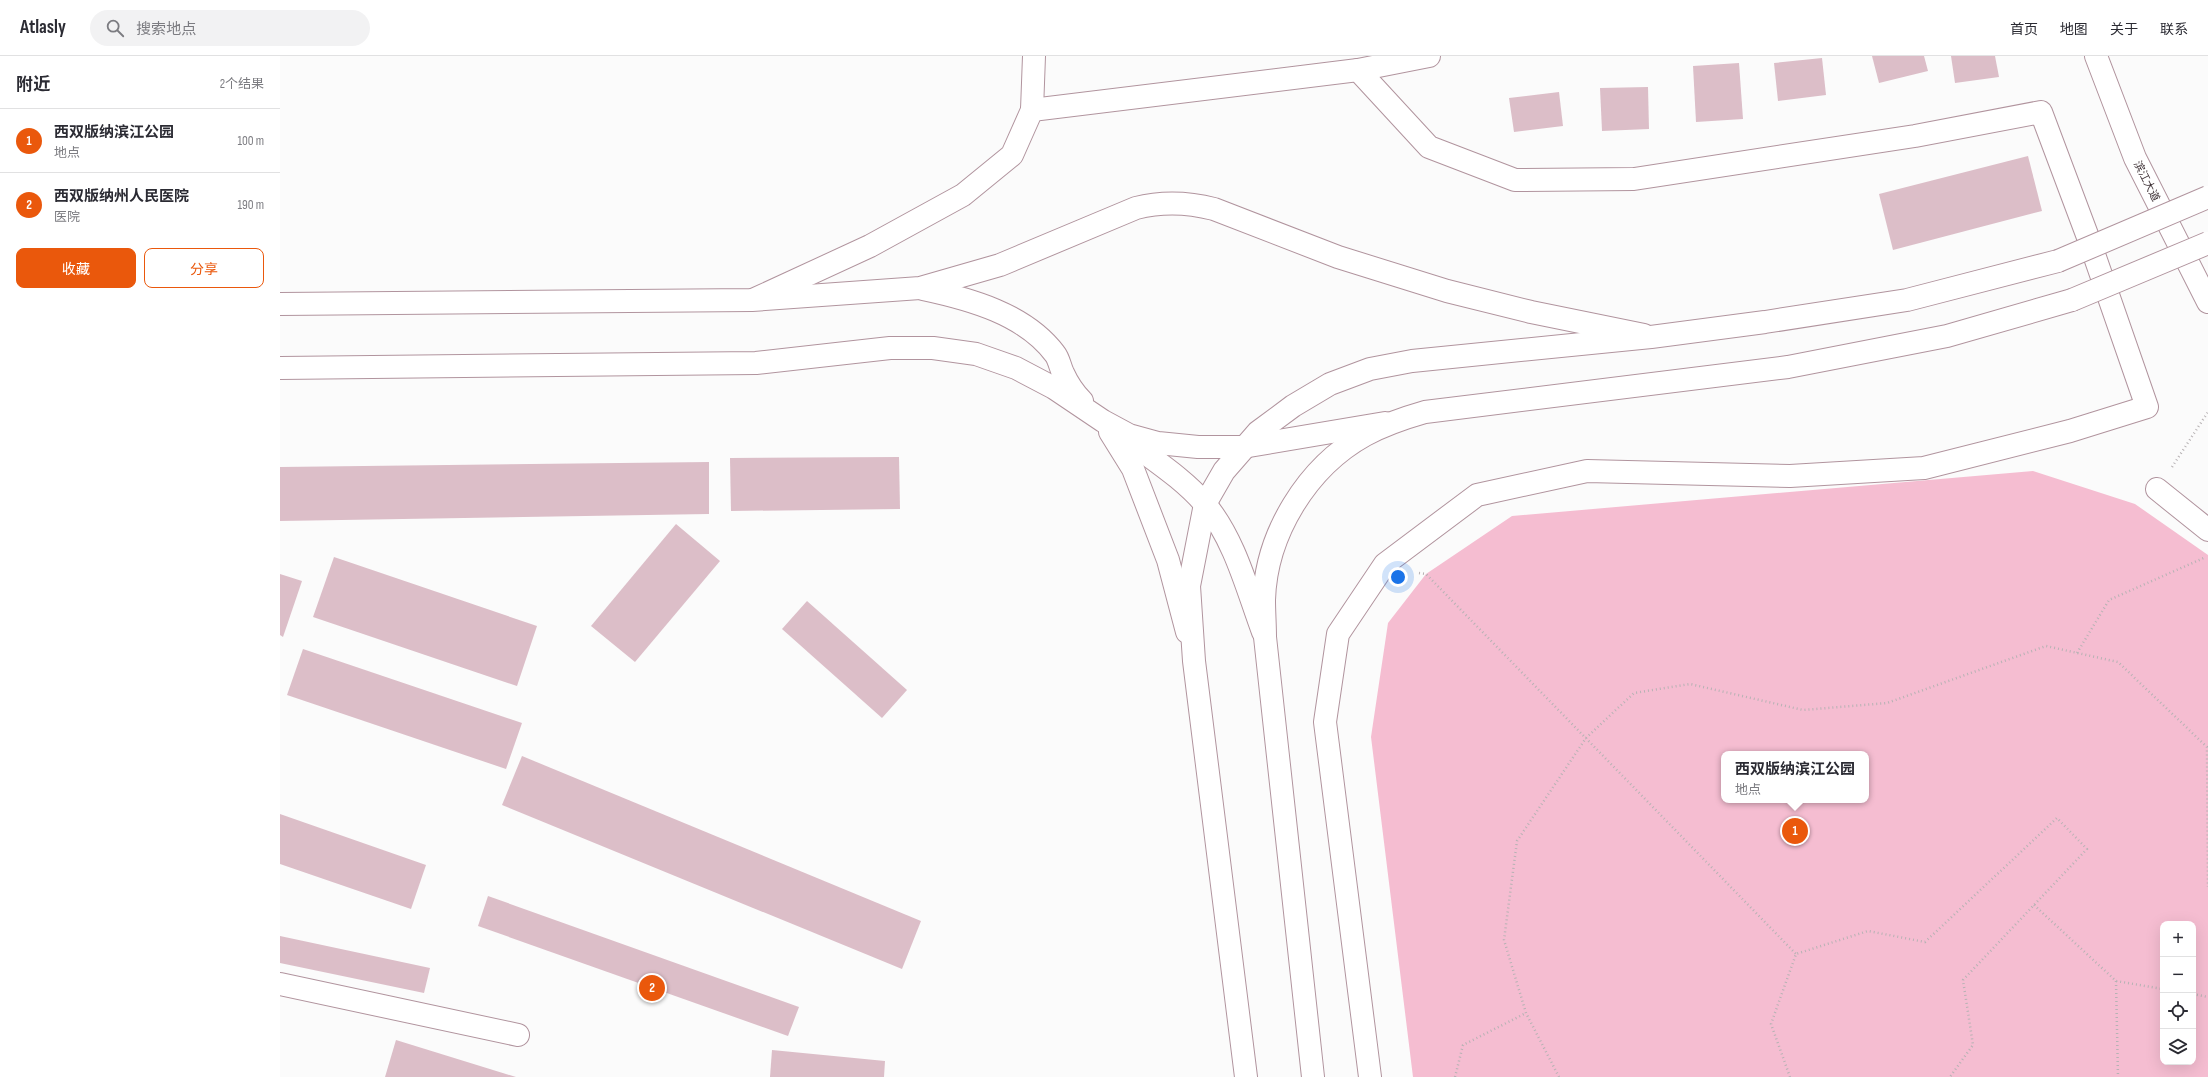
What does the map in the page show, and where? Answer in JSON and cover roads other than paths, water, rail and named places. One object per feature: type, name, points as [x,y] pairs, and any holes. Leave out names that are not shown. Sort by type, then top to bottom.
[{"type":"main road","points":[[752,300],[870,246],[963,195],[1012,155],[1032,110],[1034,56]]},
{"type":"main road","points":[[1032,110],[1358,70],[1429,56]]},
{"type":"main road","name":"滨江大道","points":[[2096,56],[2135,158],[2208,302]]},
{"type":"main road","points":[[1358,70],[1429,147],[1515,180],[1634,178],[1915,136],[2041,112],[2089,240],[2147,407],[2070,431],[1924,468],[1790,476],[1587,471],[1477,495],[1385,564],[1338,634],[1325,722],[1370,1077]]},
{"type":"main road","points":[[1246,1077],[1194,661],[1189,586],[1205,504],[1224,471],[1242,447],[1258,432],[1293,406],[1330,384],[1370,369],[1412,361],[1651,337],[1765,322],[1906,300],[2058,261],[2208,197]]},
{"type":"main road","points":[[280,304],[752,300],[920,288],[1000,265],[1136,208],[1174,202],[1193,204],[1214,209],[1338,257],[1447,291],[1531,312],[1651,337]]},
{"type":"main road","points":[[1103,421],[1129,435],[1158,442],[1198,447],[1242,447],[1394,421],[1433,411],[1788,367],[1947,336],[2072,300],[2208,243]]},
{"type":"main road","points":[[920,288],[960,297],[998,311],[1037,333],[1056,355],[1063,374],[1074,392],[1103,421],[1132,469],[1168,560],[1194,661]]},
{"type":"main road","points":[[280,368],[756,363],[890,348],[934,348],[976,354],[1016,368],[1054,388],[1103,421],[1184,483],[1205,504],[1222,528],[1235,555],[1265,637]]},
{"type":"main road","points":[[1313,1077],[1265,637],[1264,599],[1270,562],[1280,531],[1295,503],[1314,477],[1337,454],[1364,435],[1394,421]]},
{"type":"main road","points":[[2157,489],[2208,530]]},
{"type":"main road","points":[[280,984],[518,1035]]},
{"type":"place","name":"西双版纳滨江公园","points":[[1795,831]]},
{"type":"place","name":"西双版纳州人民医院","points":[[652,988]]}]
